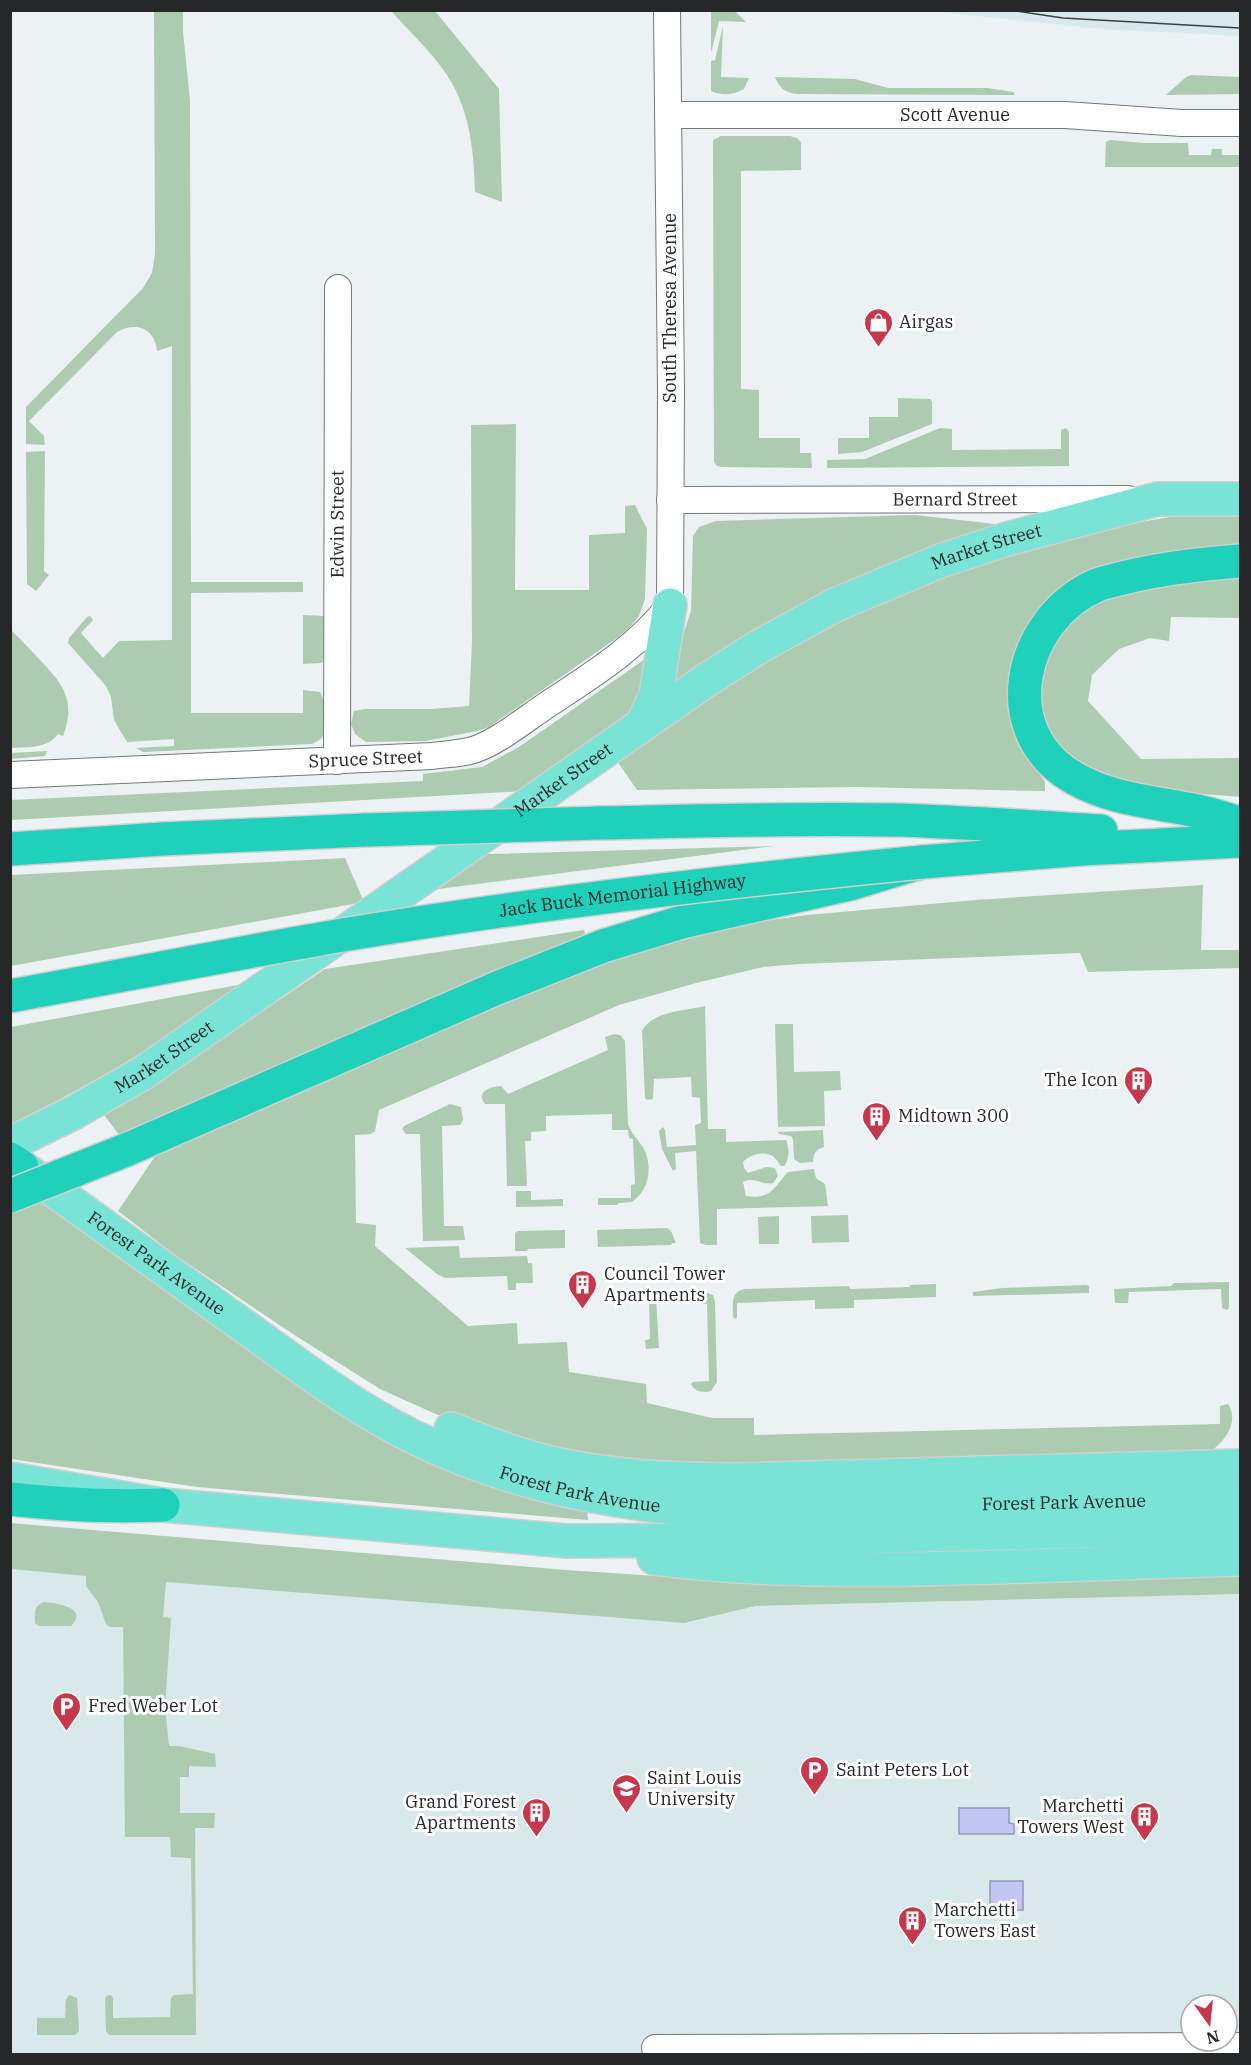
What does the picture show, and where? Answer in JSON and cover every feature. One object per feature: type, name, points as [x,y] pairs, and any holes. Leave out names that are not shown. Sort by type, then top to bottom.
[{"type":"highway","points":[[1240,561],[1196,564],[1138,574],[1098,585],[1072,600],[1049,621],[1036,644],[1026,670],[1023,695],[1027,720],[1039,746],[1053,762],[1074,778],[1106,793],[1137,802],[1198,811],[1240,823]]},
{"type":"highway","name":"Jack Buck Memorial Highway","points":[[10,849],[162,839],[365,830],[796,819],[984,823],[1240,840]]},
{"type":"highway","name":"Jack Buck Memorial Highway","points":[[10,996],[344,935],[518,908],[691,886],[922,862],[1240,840]]},
{"type":"highway","points":[[13,1166],[126,1150],[556,964],[652,931],[740,907],[850,884],[922,862]]},
{"type":"highway","points":[[10,1499],[113,1507],[163,1505]]},
{"type":"main road","name":"Bernard Street","points":[[1158,499],[1240,499]]},
{"type":"main road","name":"Market Street","points":[[13,1166],[94,1102],[143,1073],[643,723],[760,646],[835,605],[940,561],[1007,539],[1158,499]]},
{"type":"main road","points":[[643,723],[656,695],[670,605]]},
{"type":"main road","name":"Forest Park Avenue","points":[[13,1166],[281,1353],[382,1420],[433,1446],[517,1478],[560,1491],[653,1506],[698,1510],[1240,1499]]},
{"type":"main road","points":[[281,1353],[339,1376],[430,1421],[486,1443],[550,1462],[606,1473],[678,1479],[733,1480],[1240,1466]]},
{"type":"main road","name":"Forest Park Avenue","points":[[10,1479],[163,1505],[567,1541],[719,1540],[1240,1527]]},
{"type":"main road","points":[[567,1541],[624,1554],[683,1562],[854,1570],[1240,1559]]},
{"type":"street","name":"South Theresa Avenue","points":[[668,10],[670,605]]},
{"type":"street","name":"Scott Avenue","points":[[669,115],[1065,115],[1171,123],[1240,123]]},
{"type":"street","name":"Edwin Street","points":[[337,761],[338,288]]},
{"type":"street","name":"Bernard Street","points":[[670,500],[1158,499]]},
{"type":"street","name":"Spruce Street","points":[[10,775],[432,756],[474,750],[509,731],[619,655],[654,626],[670,605]]},
{"type":"street","points":[[655,2048],[1240,2046]]},
{"type":"shaded area","points":[[931,11],[1240,11],[1240,36],[1101,29]]},
{"type":"shaded area","name":"Saint Louis University","points":[[10,1569],[684,1623],[756,1606],[1240,1594],[1240,2054],[11,2054]]},
{"type":"green space","points":[[154,11],[183,11],[190,100],[191,582],[303,582],[303,592],[191,593],[191,713],[303,713],[303,690],[320,692],[326,711],[327,731],[323,737],[312,744],[143,752],[136,748],[174,746],[174,739],[127,742],[114,720],[111,697],[106,686],[68,643],[69,638],[90,616],[93,620],[81,633],[103,658],[119,641],[172,640],[172,346],[157,351],[153,337],[137,327],[117,332],[29,421],[44,436],[45,445],[26,444],[26,407],[143,288],[152,273],[155,253]]},
{"type":"green space","points":[[391,11],[435,11],[499,89],[502,202],[475,192],[474,164],[468,124],[453,85],[440,65]]},
{"type":"green space","points":[[711,11],[737,11],[746,22],[719,21],[711,53]]},
{"type":"green space","points":[[723,26],[721,77],[749,78],[744,89],[736,93],[720,94],[711,91],[711,61],[715,60]]},
{"type":"green space","points":[[1191,75],[1240,77],[1240,94],[1166,95]]},
{"type":"green space","points":[[775,77],[855,79],[888,88],[987,88],[1014,92],[1014,95],[796,94],[783,89]]},
{"type":"green space","points":[[721,136],[790,136],[801,142],[801,170],[741,171],[741,389],[759,390],[759,438],[800,438],[800,453],[811,453],[812,468],[722,467],[717,466],[714,462],[713,140]]},
{"type":"green space","points":[[1110,140],[1188,143],[1189,155],[1211,155],[1212,149],[1222,149],[1222,155],[1240,155],[1240,167],[1105,167],[1106,142]]},
{"type":"green space","points":[[898,398],[930,399],[932,424],[862,452],[838,454],[838,438],[869,438],[869,417],[898,417]]},
{"type":"green space","points":[[516,424],[515,590],[589,590],[589,535],[625,533],[625,506],[635,505],[647,529],[645,599],[639,616],[617,638],[489,727],[426,741],[366,742],[355,734],[351,724],[354,711],[469,706],[472,642],[471,425]]},
{"type":"green space","points":[[940,428],[952,429],[952,450],[1061,449],[1061,430],[1066,428],[1069,432],[1069,466],[827,468],[827,460],[865,459]]},
{"type":"green space","points":[[45,451],[44,571],[49,575],[36,591],[27,584],[26,452]]},
{"type":"green space","points":[[915,515],[995,524],[997,529],[672,684],[676,646],[684,632],[691,611],[693,536],[699,527],[716,521]]},
{"type":"green space","points":[[1240,515],[1240,545],[1046,605],[1019,741],[1045,782],[1045,791],[856,787],[637,790],[615,758],[823,626],[921,583],[1057,540],[1135,523],[1176,516]]},
{"type":"green space","points":[[1240,575],[1240,618],[1171,617],[1169,641],[1150,638],[1119,649],[1092,675],[1088,701],[1141,759],[1240,758],[1240,797],[1177,792],[1136,785],[1096,771],[1060,751],[1053,742],[1047,726],[1042,709],[1040,684],[1048,656],[1071,617],[1094,603],[1134,589]]},
{"type":"green space","points":[[303,615],[324,616],[329,622],[329,656],[321,663],[303,664]]},
{"type":"green space","points":[[11,630],[56,678],[66,695],[68,713],[63,736],[58,734],[43,745],[11,748]]},
{"type":"green space","points":[[645,659],[648,661],[650,671],[631,713],[524,791],[11,820],[10,800],[423,781],[423,774],[482,767],[519,747]]},
{"type":"green space","points":[[47,751],[45,756],[11,759],[11,753]]},
{"type":"green space","points":[[774,846],[438,889],[488,854]]},
{"type":"green space","points":[[345,858],[364,902],[11,966],[11,875]]},
{"type":"green space","points":[[1203,885],[1201,950],[1240,950],[1240,968],[1088,972],[1080,953],[799,964],[763,967],[619,1005],[379,1110],[375,1131],[371,1134],[355,1135],[356,1223],[376,1225],[375,1246],[468,1326],[517,1323],[518,1344],[567,1342],[569,1372],[646,1384],[647,1403],[712,1418],[754,1418],[754,1435],[1220,1424],[1220,1406],[1228,1404],[1232,1418],[1229,1431],[1210,1452],[726,1466],[612,1461],[476,1429],[380,1389],[175,1255],[118,1211],[158,1152],[501,1000],[666,941],[741,924],[807,915],[976,900]]},
{"type":"green space","points":[[584,930],[585,934],[120,1136],[104,1115],[153,1085],[325,969]]},
{"type":"green space","points":[[243,984],[130,1060],[11,1124],[11,1027]]},
{"type":"green space","points":[[705,1006],[708,1129],[726,1129],[726,1142],[786,1140],[788,1146],[788,1157],[784,1166],[781,1166],[771,1155],[763,1153],[743,1162],[748,1173],[766,1167],[775,1168],[778,1176],[773,1183],[751,1180],[743,1182],[746,1196],[767,1194],[788,1172],[814,1169],[816,1178],[825,1184],[828,1206],[717,1209],[717,1245],[700,1243],[696,1151],[675,1153],[676,1169],[673,1171],[662,1149],[659,1131],[663,1127],[665,1130],[667,1147],[696,1145],[695,1125],[701,1123],[700,1098],[692,1097],[691,1077],[654,1079],[653,1099],[645,1098],[642,1031],[653,1019]]},
{"type":"green space","points":[[775,1024],[793,1024],[794,1072],[840,1071],[841,1090],[824,1091],[825,1126],[778,1127]]},
{"type":"green space","points":[[620,1035],[625,1041],[628,1124],[647,1156],[648,1178],[638,1197],[632,1202],[617,1205],[598,1205],[598,1198],[631,1198],[631,1185],[635,1184],[633,1139],[629,1138],[628,1130],[612,1130],[612,1114],[546,1116],[546,1131],[531,1132],[531,1141],[525,1141],[527,1186],[507,1186],[505,1104],[485,1104],[482,1096],[485,1090],[501,1086],[508,1094],[608,1050],[605,1037]]},
{"type":"green space","points":[[450,1104],[461,1107],[463,1120],[460,1125],[442,1126],[444,1226],[463,1226],[465,1240],[423,1241],[420,1134],[406,1134],[402,1129]]},
{"type":"green space","points":[[823,1130],[824,1147],[816,1152],[813,1162],[800,1163],[794,1159],[791,1136],[778,1132]]},
{"type":"green space","points":[[516,1191],[531,1191],[531,1200],[563,1199],[563,1206],[516,1207]]},
{"type":"green space","points":[[43,1201],[228,1331],[587,1510],[588,1520],[197,1487],[11,1459],[11,1212]]},
{"type":"green space","points":[[848,1215],[849,1242],[812,1243],[811,1216]]},
{"type":"green space","points":[[779,1216],[779,1244],[759,1244],[758,1217]]},
{"type":"green space","points":[[667,1228],[671,1231],[676,1243],[598,1247],[597,1230]]},
{"type":"green space","points":[[565,1230],[565,1248],[515,1251],[515,1233],[518,1231]]},
{"type":"green space","points":[[459,1246],[460,1258],[527,1256],[528,1263],[532,1263],[533,1283],[516,1283],[516,1290],[508,1290],[507,1276],[445,1278],[405,1248]]},
{"type":"green space","points":[[1229,1282],[1229,1308],[1227,1310],[1222,1308],[1221,1289],[1129,1292],[1128,1303],[1115,1303],[1114,1289],[1171,1286],[1174,1283]]},
{"type":"green space","points":[[936,1284],[936,1297],[854,1300],[854,1308],[815,1309],[815,1300],[737,1303],[737,1317],[736,1319],[733,1317],[734,1296],[744,1289],[849,1286],[850,1289]]},
{"type":"green space","points":[[1089,1286],[1089,1293],[973,1296],[973,1292],[1002,1288]]},
{"type":"green space","points":[[702,1291],[713,1295],[715,1302],[717,1382],[711,1391],[705,1392],[697,1390],[691,1384],[709,1381],[707,1304],[692,1304],[691,1301],[696,1293]]},
{"type":"green space","points":[[649,1297],[656,1297],[659,1348],[646,1349],[645,1340],[650,1339]]},
{"type":"green space","points":[[10,1523],[566,1570],[717,1580],[1240,1573],[1240,1594],[756,1606],[684,1623],[166,1582],[163,1617],[171,1618],[165,1707],[169,1746],[215,1754],[216,1767],[189,1766],[189,1777],[180,1777],[180,1813],[215,1813],[214,1828],[195,1828],[196,2035],[109,2035],[106,2031],[105,1998],[108,1995],[113,1998],[113,2018],[170,2017],[171,1998],[174,1995],[193,1994],[191,1858],[171,1857],[170,1837],[125,1837],[123,1627],[110,1627],[106,1624],[98,1602],[86,1586],[86,1576],[11,1569]]},
{"type":"green space","points":[[44,1602],[69,1607],[74,1610],[76,1620],[71,1626],[39,1626],[35,1623],[36,1608]]},
{"type":"green space","points":[[69,1995],[77,1998],[79,2031],[75,2035],[37,2035],[37,2018],[65,2018],[66,2000]]},
{"type":"water","points":[[959,1808],[1009,1808],[1009,1823],[1014,1824],[1014,1834],[959,1834]]},
{"type":"water","points":[[990,1881],[1023,1881],[1023,1910],[990,1910]]},
{"type":"tram line","points":[[1009,10],[1063,18],[1240,28]]},
{"type":"place","name":"Airgas","points":[[878,348]]},
{"type":"place","name":"The Icon","points":[[1139,1106]]},
{"type":"place","name":"Midtown 300","points":[[877,1142]]},
{"type":"place","name":"Council Tower Apartments","points":[[583,1310]]},
{"type":"place","name":"Fred Weber Lot","points":[[67,1732]]},
{"type":"place","name":"Saint Peters Lot","points":[[815,1796]]},
{"type":"place","name":"Saint Louis University","points":[[626,1814]]},
{"type":"place","name":"Grand Forest Apartments","points":[[537,1838]]},
{"type":"place","name":"Marchetti Towers West","points":[[1145,1842]]},
{"type":"place","name":"Marchetti Towers East","points":[[913,1946]]}]
